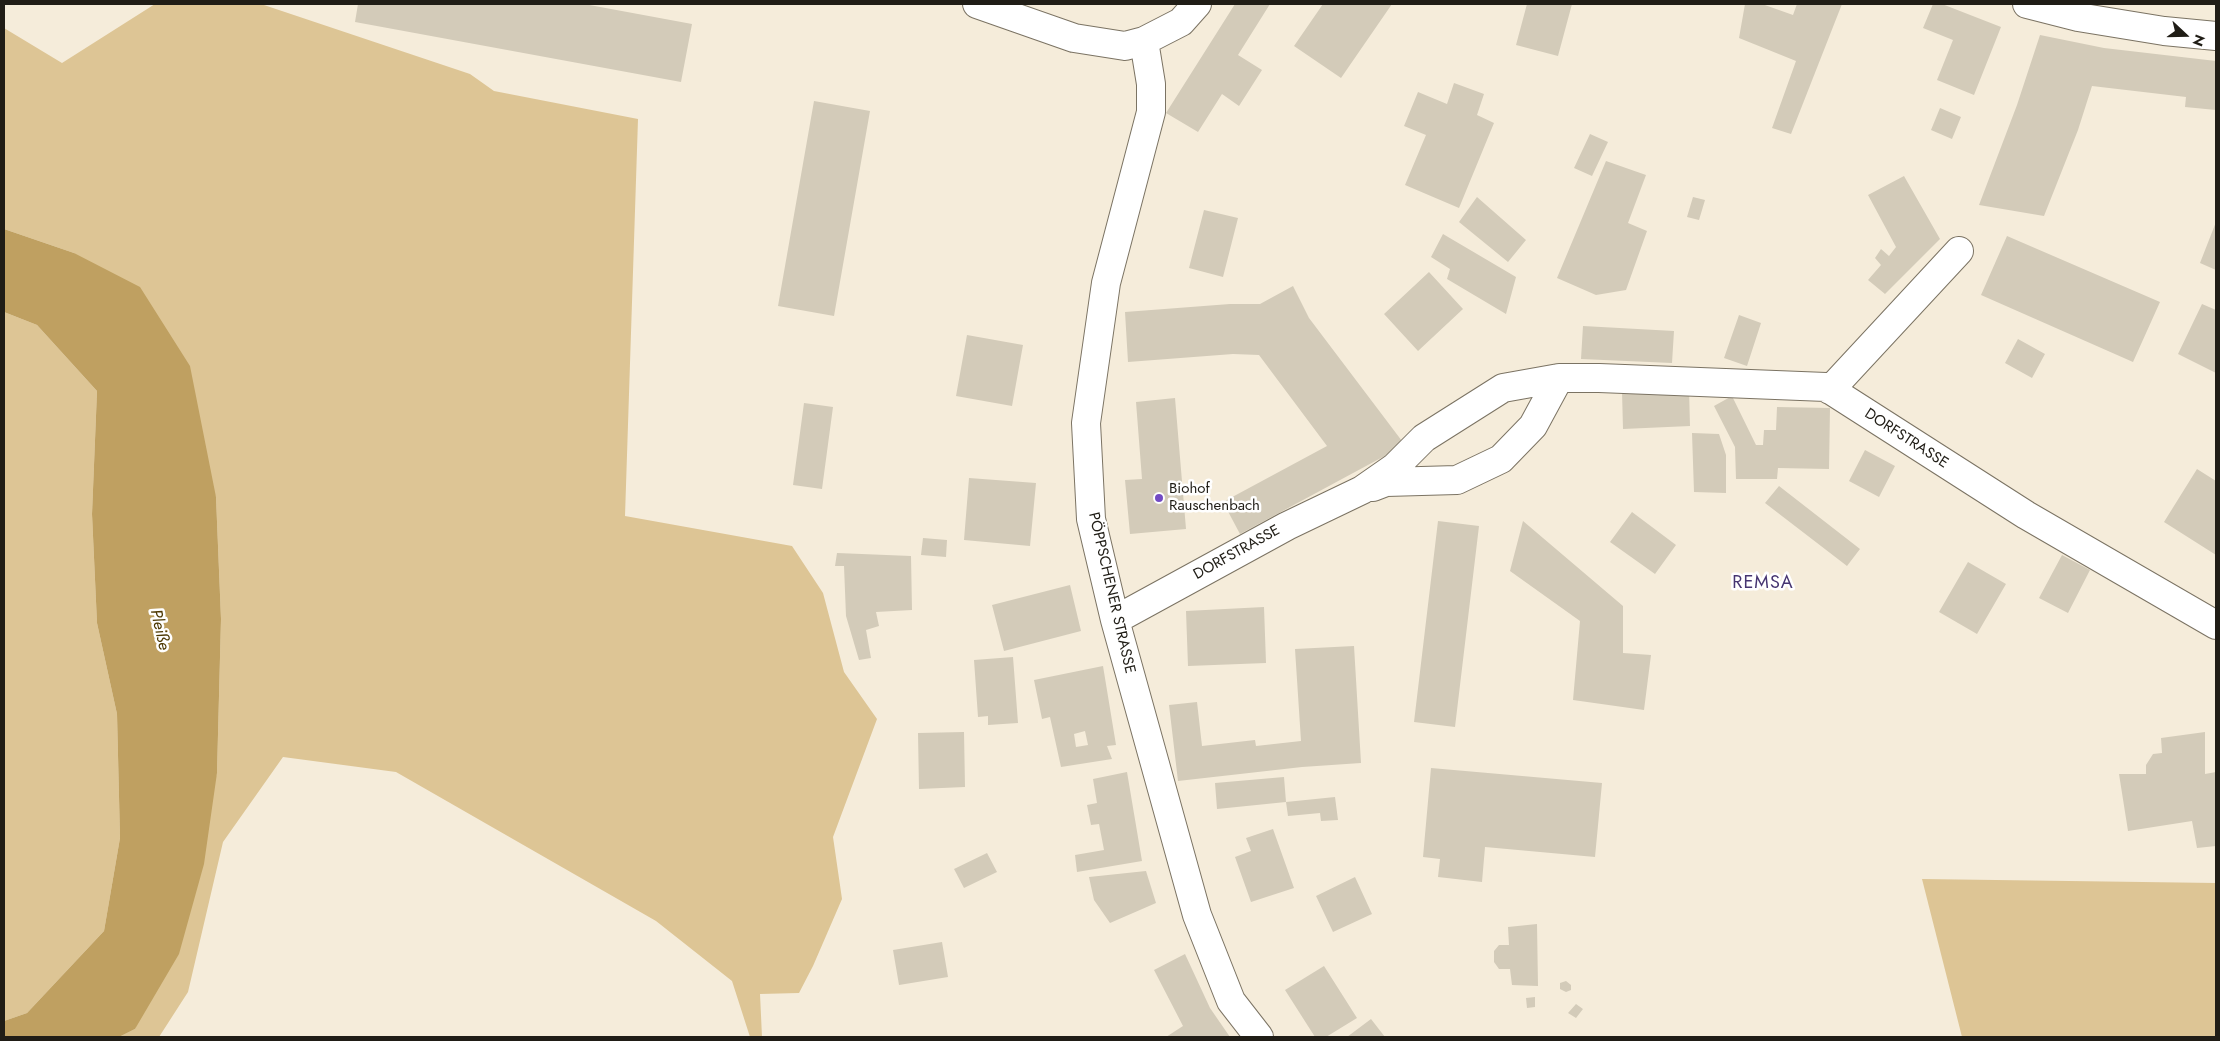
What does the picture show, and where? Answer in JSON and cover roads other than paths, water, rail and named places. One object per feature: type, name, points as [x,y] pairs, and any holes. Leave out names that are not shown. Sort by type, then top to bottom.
[{"type":"street","points":[[977,4],[1074,38],[1125,46],[1144,41],[1181,22],[1197,4]]},
{"type":"street","points":[[2027,4],[2078,17],[2164,31],[2216,36]]},
{"type":"street","name":"PÖPPSCHENER STRASSE","points":[[1144,41],[1150,84],[1151,112],[1106,283],[1086,423],[1091,519],[1115,620],[1197,915],[1231,1001],[1259,1037]]},
{"type":"street","points":[[1830,390],[1959,251]]},
{"type":"street","name":"DORFSTRASSE","points":[[1362,490],[1395,467],[1424,438],[1457,415],[1503,388],[1560,378],[1826,387],[2026,515],[2216,625]]},
{"type":"street","name":"DORFSTRASSE","points":[[1115,620],[1287,526],[1362,490],[1386,482],[1457,480],[1501,459],[1533,426],[1560,378]]},
{"type":"water","name":"Pleiße","points":[[4,229],[74,253],[140,287],[190,366],[216,497],[221,619],[217,773],[204,864],[179,954],[135,1029],[119,1037],[4,1037],[4,1021],[27,1013],[104,931],[120,838],[117,714],[97,623],[92,514],[97,391],[37,325],[4,312]]},
{"type":"place","name":"Biohof Rauschenbach","points":[[1159,498]]},
{"type":"district","name":"REMSA","points":[[1763,584]]}]
